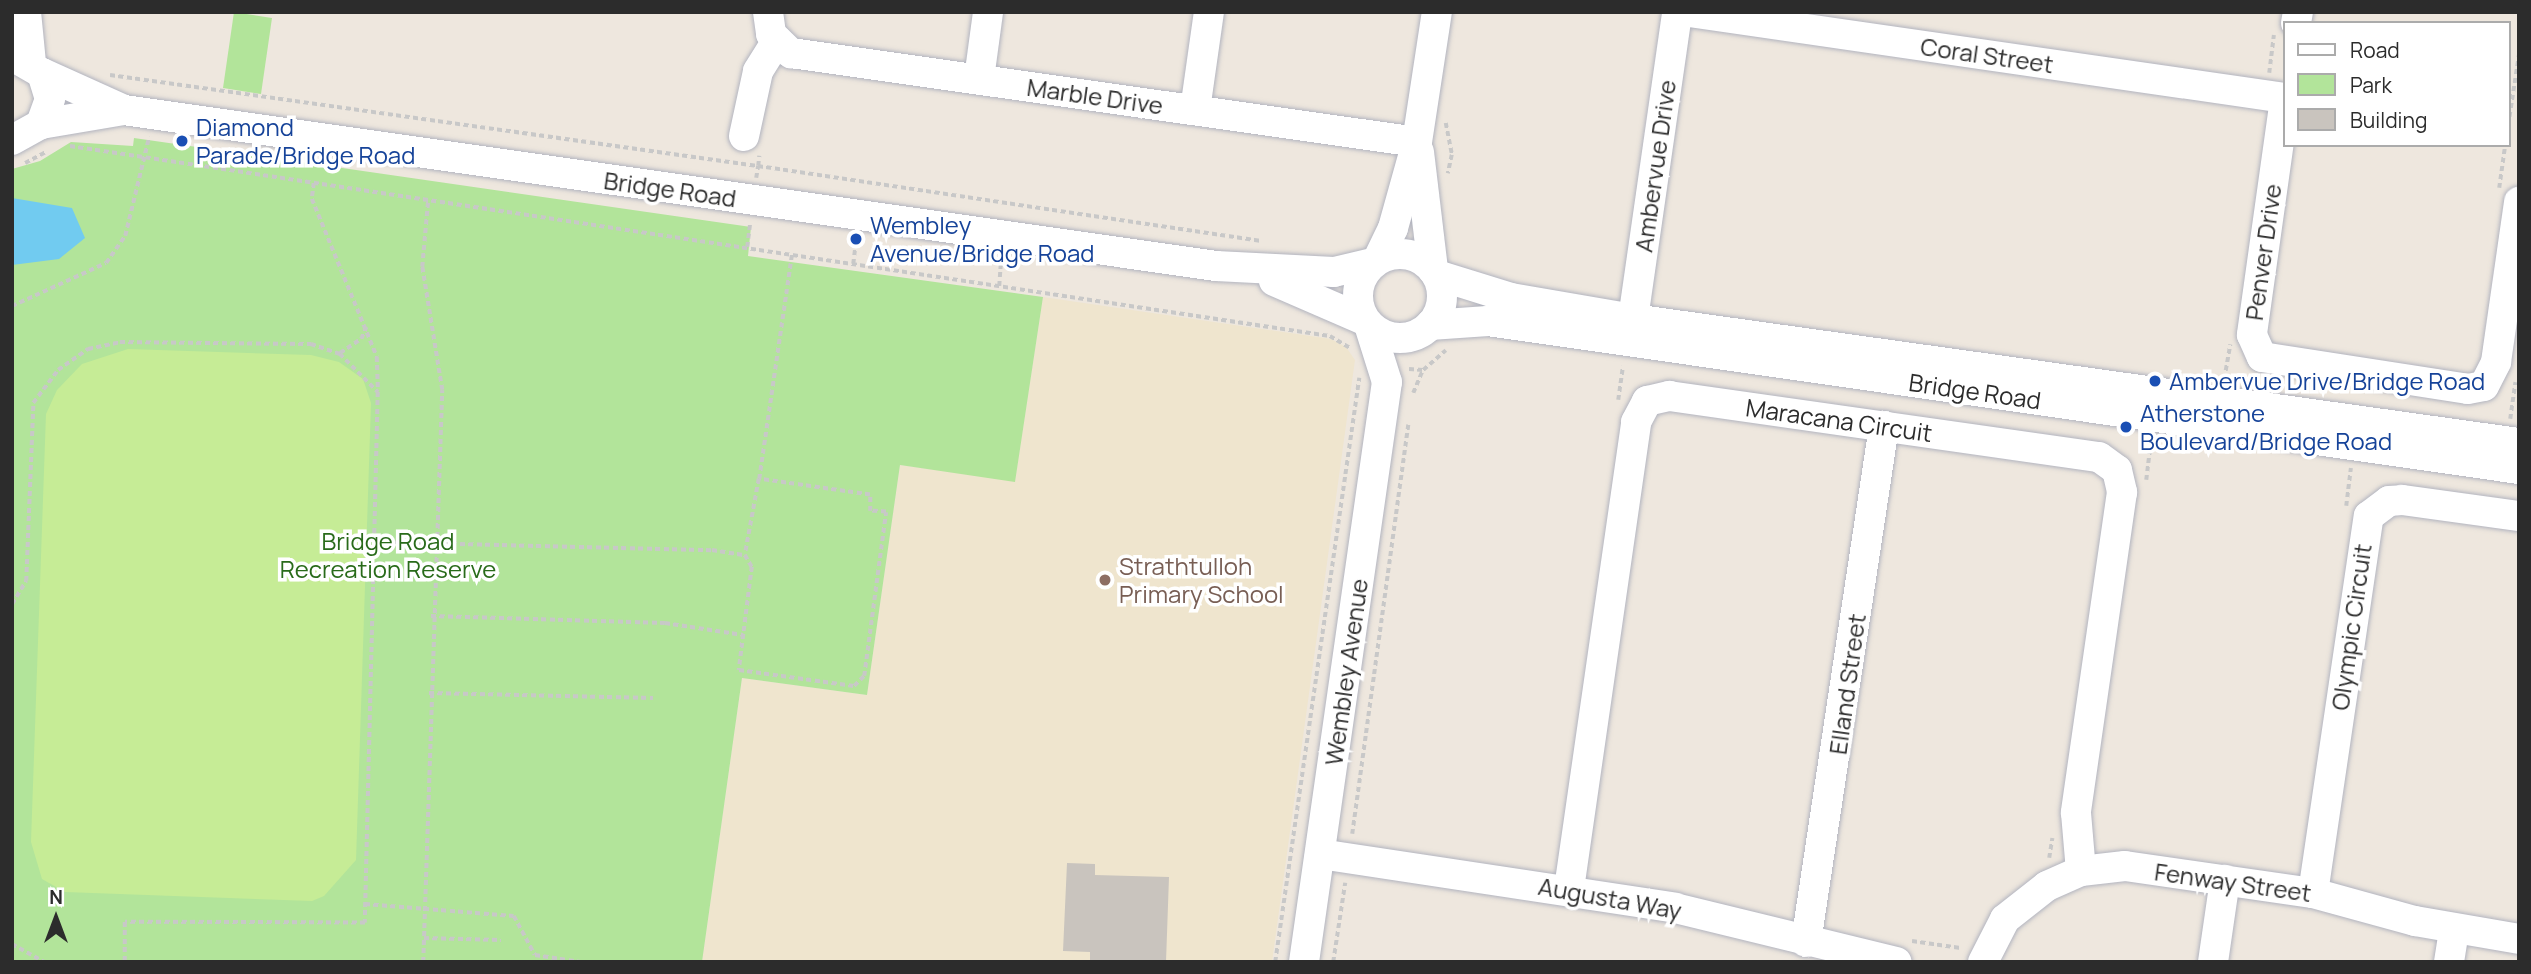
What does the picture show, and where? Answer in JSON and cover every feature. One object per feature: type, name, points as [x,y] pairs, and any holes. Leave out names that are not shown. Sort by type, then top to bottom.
[{"type":"street","points":[[26,12],[28,64],[50,99],[41,124]]},
{"type":"street","points":[[744,136],[758,71],[777,41],[768,12]]},
{"type":"street","points":[[979,79],[988,12]]},
{"type":"street","points":[[1195,110],[1209,12]]},
{"type":"street","points":[[1417,142],[1435,272],[1442,296],[1425,329],[1392,338],[1366,322],[1357,296],[1393,228],[1417,142],[1437,12]]},
{"type":"street","name":"Ambervue Drive","points":[[1633,319],[1676,12]]},
{"type":"street","name":"Coral Street","points":[[1689,12],[2282,98]]},
{"type":"street","name":"Marble Drive","points":[[777,41],[791,53],[1417,142]]},
{"type":"street","name":"Bridge Road","points":[[28,64],[124,110]]},
{"type":"street","name":"Bridge Road","points":[[12,140],[41,124],[124,110],[1216,266],[1334,272],[1375,261]]},
{"type":"street","name":"Penver Drive","points":[[2282,120],[2252,335],[2262,357],[2469,390],[2484,386],[2496,362],[2519,202]]},
{"type":"street","points":[[1375,261],[1401,253],[1435,272]]},
{"type":"street","name":"Bridge Road","points":[[1216,266],[1290,284],[1366,322]]},
{"type":"street","name":"Bridge Road","points":[[1435,272],[1499,295],[1633,319],[2519,443]]},
{"type":"street","name":"Bridge Road","points":[[1425,329],[1488,321],[2519,469]]},
{"type":"street","name":"Wembley Avenue","points":[[1304,962],[1334,856],[1387,382],[1366,322]]},
{"type":"street","name":"Wembley Avenue","points":[[1387,382],[1425,329]]},
{"type":"street","name":"Maracana Circuit","points":[[1569,889],[1640,409],[1655,397],[1669,396],[2099,457],[2117,470],[2122,492],[2076,813],[2081,871]]},
{"type":"street","name":"Elland Street","points":[[1806,942],[1884,426]]},
{"type":"street","name":"Olympic Circuit","points":[[2313,893],[2369,516],[2389,501],[2402,500],[2519,516]]},
{"type":"street","name":"Augusta Way","points":[[1334,856],[1569,889],[1675,908],[1897,962]]},
{"type":"street","name":"Fenway Street","points":[[1983,962],[2005,919],[2046,886],[2081,871],[2125,866],[2313,893],[2454,929],[2519,939]]},
{"type":"street","points":[[2213,962],[2225,880]]},
{"type":"street","points":[[2449,962],[2454,929]]},
{"type":"path","points":[[2510,112],[2519,53]]},
{"type":"path","points":[[99,74],[758,166]]},
{"type":"path","points":[[12,306],[106,263],[125,236],[155,114]]},
{"type":"path","points":[[1445,115],[1452,155],[1448,177]]},
{"type":"path","points":[[12,166],[70,146],[1330,336],[1353,354]]},
{"type":"path","points":[[125,962],[125,922],[365,923],[379,392],[377,357],[367,325],[312,199],[314,183]]},
{"type":"path","points":[[424,962],[433,542],[442,390],[422,267],[428,200]]},
{"type":"path","points":[[759,480],[870,495],[870,510],[886,512],[866,664],[854,686],[739,670],[752,567],[746,555],[792,254]]},
{"type":"path","points":[[340,354],[360,339],[367,325]]},
{"type":"path","points":[[12,604],[26,581],[33,403],[72,358],[120,342],[311,344],[340,354],[379,392]]},
{"type":"path","points":[[1411,405],[1423,370]]},
{"type":"path","points":[[1275,962],[1358,372]]},
{"type":"path","points":[[1333,962],[1334,856],[1409,419]]},
{"type":"path","points":[[375,541],[746,555]]},
{"type":"path","points":[[431,616],[665,623],[743,635]]},
{"type":"path","points":[[429,693],[653,698]]},
{"type":"path","points":[[2048,860],[2052,833]]},
{"type":"path","points":[[365,904],[425,906],[514,916],[535,955],[580,962]]},
{"type":"path","points":[[424,938],[501,940]]},
{"type":"path","points":[[12,943],[44,962]]},
{"type":"shaded area","name":"Strathtulloh Primary School","points":[[1043,297],[1331,339],[1346,347],[1355,360],[1272,962],[702,962],[742,678],[867,695],[900,465],[1015,481]]},
{"type":"green space","points":[[234,12],[272,18],[261,94],[223,88]]},
{"type":"green space","name":"Bridge Road Recreation Reserve","points":[[134,138],[751,227],[748,256],[1043,297],[1015,482],[900,465],[867,695],[742,678],[702,962],[12,962],[12,169],[40,161],[71,142],[133,146]]},
{"type":"green space","points":[[128,349],[311,355],[339,362],[363,379],[371,403],[356,860],[324,896],[312,901],[65,892],[42,879],[31,842],[46,414],[57,390],[82,364]]},
{"type":"water","points":[[12,198],[72,208],[85,238],[59,259],[12,265]]},
{"type":"building","points":[[1067,863],[1095,864],[1095,875],[1169,877],[1166,962],[1090,962],[1090,952],[1063,951]]},
{"type":"place","name":"Diamond Parade/Bridge Road","points":[[182,141]]},
{"type":"place","name":"Wembley Avenue/Bridge Road","points":[[856,239]]},
{"type":"place","name":"Ambervue Drive/Bridge Road","points":[[2155,381]]},
{"type":"place","name":"Atherstone Boulevard/Bridge Road","points":[[2126,427]]},
{"type":"place","name":"Strathtulloh Primary School","points":[[1105,580]]}]
